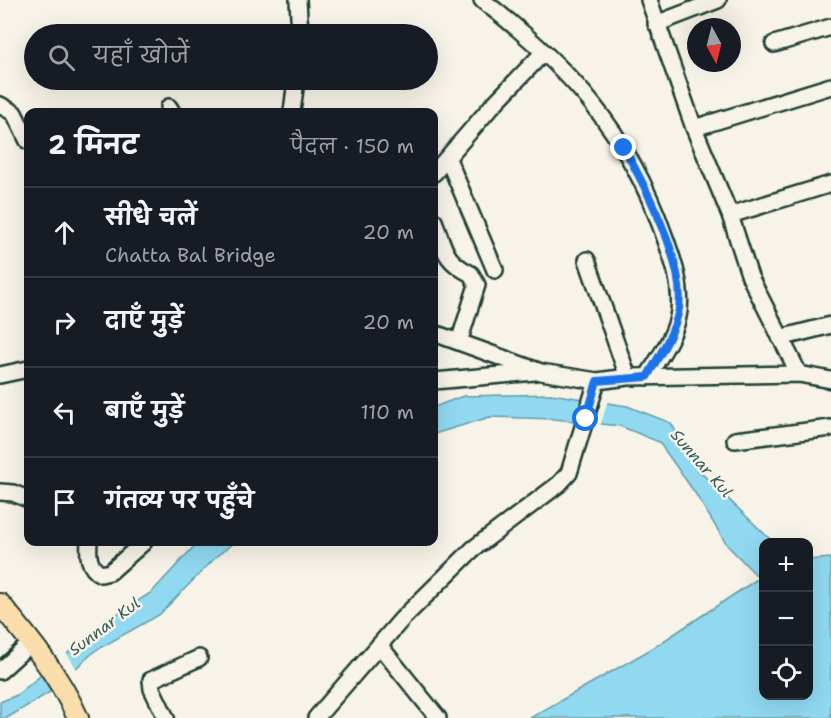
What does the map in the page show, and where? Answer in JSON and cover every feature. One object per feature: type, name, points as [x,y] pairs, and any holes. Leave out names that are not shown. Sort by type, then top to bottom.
[{"type":"main road","points":[[0,604],[35,646],[67,693],[78,718]]},
{"type":"street","points":[[297,0],[299,24]]},
{"type":"street","points":[[482,0],[544,52],[589,99],[616,133],[655,207],[674,262],[679,289],[679,312],[671,338],[647,377]]},
{"type":"street","points":[[649,0],[694,128],[730,215],[750,277],[799,374]]},
{"type":"street","points":[[656,24],[718,0]]},
{"type":"street","points":[[774,44],[831,27]]},
{"type":"street","points":[[438,169],[490,106],[544,52]]},
{"type":"street","points":[[694,128],[831,86]]},
{"type":"street","points":[[292,108],[295,90]]},
{"type":"street","points":[[0,105],[14,113],[24,133]]},
{"type":"street","points":[[448,159],[495,270]]},
{"type":"street","points":[[730,215],[831,183]]},
{"type":"street","points":[[438,231],[450,261],[456,268],[471,274],[477,285],[459,342]]},
{"type":"street","points":[[587,260],[628,377]]},
{"type":"street","points":[[780,338],[831,325]]},
{"type":"street","points":[[438,334],[541,372],[597,381],[628,377],[799,374],[831,380]]},
{"type":"street","points":[[1,371],[24,369]]},
{"type":"street","points":[[438,381],[541,372]]},
{"type":"street","points":[[316,718],[402,619],[473,549],[559,484],[569,473],[597,381]]},
{"type":"street","points":[[735,440],[831,428]]},
{"type":"street","points":[[0,492],[13,493],[24,497]]},
{"type":"street","points":[[86,546],[94,569],[106,574],[139,546]]},
{"type":"street","points":[[379,645],[438,718]]},
{"type":"street","points":[[0,670],[35,646]]},
{"type":"street","points":[[166,718],[152,689],[151,681],[199,658]]},
{"type":"water","points":[[551,394],[627,406],[671,423],[697,469],[769,538],[759,538],[759,578],[727,545],[695,493],[659,442],[620,426],[554,419],[490,417],[438,433],[438,405],[463,396]]},
{"type":"water","name":"Sunnar Kul","points":[[194,546],[230,546],[159,615],[96,650],[50,692],[7,718],[0,718],[0,702],[17,695],[109,619],[152,592]]},
{"type":"water","points":[[831,558],[831,718],[530,718],[653,648],[759,578],[759,700],[813,700],[813,560]]},
{"type":"pier","points":[[590,397],[608,400],[600,427],[581,425]]},
{"type":"pier","points":[[66,652],[78,671],[54,693],[40,673]]},
{"type":"route","points":[[586,419],[597,381],[647,377],[671,338],[679,312],[679,289],[674,262],[655,207],[624,148]]}]
